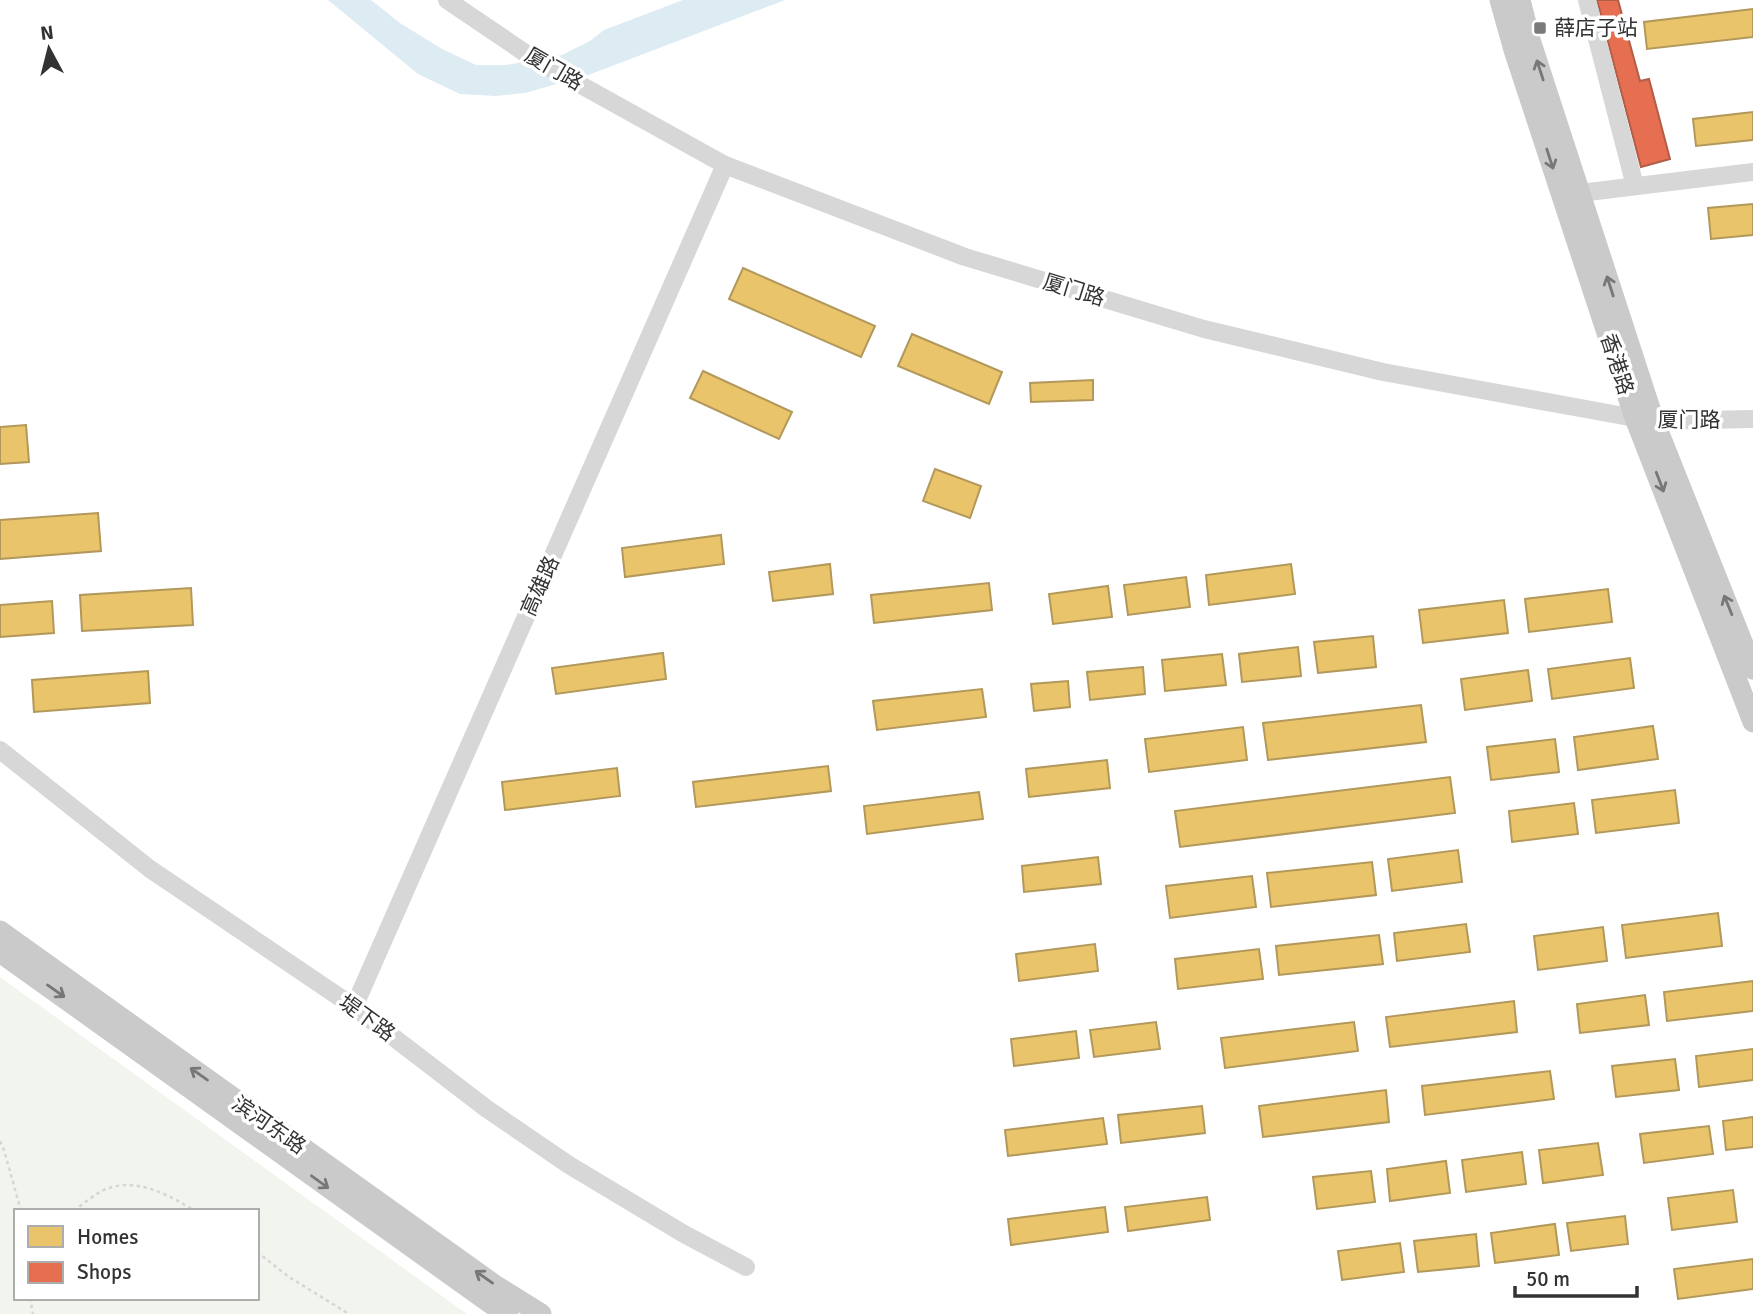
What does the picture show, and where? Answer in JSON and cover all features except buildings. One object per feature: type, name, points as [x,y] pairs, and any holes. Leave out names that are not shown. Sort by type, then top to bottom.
[{"type":"main road","name":"香港路","points":[[1500,0],[1514,50],[1753,722]]},
{"type":"main road","name":"香港路","points":[[1520,0],[1531,43],[1580,193],[1644,420],[1753,669]]},
{"type":"main road","name":"滨河东路","points":[[0,931],[485,1278],[541,1314]]},
{"type":"main road","name":"滨河东路","points":[[0,952],[508,1314]]},
{"type":"street","name":"厦门路","points":[[447,0],[534,59],[725,165],[965,257],[1204,329],[1383,372],[1644,420],[1753,419]]},
{"type":"street","points":[[1587,0],[1635,186]]},
{"type":"street","name":"高雄路","points":[[354,1007],[725,165]]},
{"type":"street","points":[[1580,193],[1753,172]]},
{"type":"street","name":"堤下路","points":[[0,750],[150,869],[354,1007],[486,1109],[569,1165],[684,1234],[746,1267]]},
{"type":"path","points":[[0,1142],[19,1209]]},
{"type":"path","points":[[77,1209],[108,1189],[131,1184],[152,1189],[191,1209]]},
{"type":"path","points":[[259,1254],[289,1277],[349,1314]]},
{"type":"shaded area","points":[[328,0],[371,0],[400,23],[442,49],[476,65],[506,65],[562,55],[590,41],[604,30],[683,0],[785,0],[591,74],[525,93],[496,96],[460,94],[418,74]]},
{"type":"shaded area","points":[[0,977],[467,1314],[0,1314]]},
{"type":"place","name":"薛店子站","points":[[1540,28]]}]
